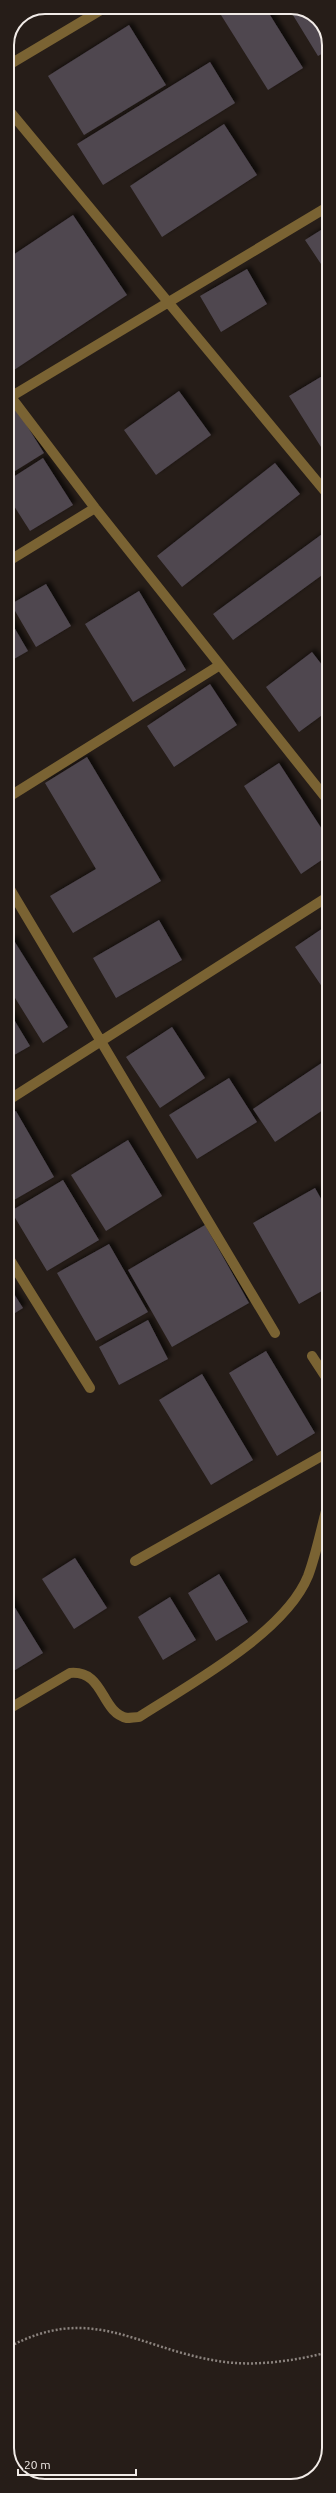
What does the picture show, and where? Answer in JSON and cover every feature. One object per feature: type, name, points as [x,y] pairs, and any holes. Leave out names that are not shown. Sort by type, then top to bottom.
[{"type":"street","points":[[14,62],[94,14]]},
{"type":"street","points":[[14,116],[322,488]]},
{"type":"street","points":[[14,395],[322,210]]},
{"type":"street","points":[[14,404],[322,793]]},
{"type":"street","points":[[14,558],[96,508]]},
{"type":"street","points":[[14,794],[220,665]]},
{"type":"street","points":[[14,896],[275,1333]]},
{"type":"street","points":[[14,1097],[322,900]]},
{"type":"street","points":[[14,1266],[90,1388]]},
{"type":"street","points":[[312,1356],[322,1371]]},
{"type":"street","points":[[135,1561],[322,1456]]},
{"type":"street","points":[[14,1706],[70,1673],[79,1672],[88,1675],[93,1680],[112,1708],[126,1718],[139,1717],[240,1650],[276,1620],[291,1603],[307,1577],[322,1524]]},
{"type":"path","points":[[14,2344],[29,2336],[60,2327],[103,2328],[218,2361],[259,2363],[297,2360],[322,2354]]},
{"type":"building","points":[[220,14],[269,14],[303,68],[268,90]]},
{"type":"building","points":[[292,14],[303,16],[308,19],[319,31],[322,41],[322,54],[318,56]]},
{"type":"building","points":[[129,25],[166,85],[84,135],[48,76]]},
{"type":"building","points":[[210,62],[235,103],[103,185],[77,144]]},
{"type":"building","points":[[224,124],[257,175],[162,237],[130,186]]},
{"type":"building","points":[[73,215],[127,295],[14,370],[14,254]]},
{"type":"building","points":[[322,229],[322,266],[305,240]]},
{"type":"building","points":[[247,269],[267,304],[221,332],[200,296]]},
{"type":"building","points":[[322,376],[322,446],[321,447],[289,396]]},
{"type":"building","points":[[179,391],[211,435],[156,475],[124,430]]},
{"type":"building","points":[[14,405],[44,453],[14,472]]},
{"type":"building","points":[[43,458],[73,505],[30,531],[14,506],[14,477]]},
{"type":"building","points":[[275,463],[300,494],[182,587],[157,556]]},
{"type":"building","points":[[322,534],[322,575],[233,640],[213,614]]},
{"type":"building","points":[[46,584],[71,626],[36,647],[14,609],[14,602]]},
{"type":"building","points":[[139,591],[186,670],[133,702],[85,624]]},
{"type":"building","points":[[14,627],[28,651],[14,659]]},
{"type":"building","points":[[312,652],[322,665],[322,715],[299,732],[266,687]]},
{"type":"building","points":[[210,684],[237,725],[174,767],[147,726]]},
{"type":"building","points":[[87,757],[161,881],[73,933],[50,896],[96,869],[45,783]]},
{"type":"building","points":[[279,763],[322,829],[322,860],[301,874],[244,786]]},
{"type":"building","points":[[159,920],[182,960],[116,998],[93,958]]},
{"type":"building","points":[[322,929],[322,987],[295,947]]},
{"type":"building","points":[[14,941],[68,1027],[43,1043],[14,996]]},
{"type":"building","points":[[14,1020],[30,1046],[14,1055]]},
{"type":"building","points":[[172,1027],[205,1078],[160,1108],[126,1057]]},
{"type":"building","points":[[322,1063],[322,1111],[275,1142],[253,1109]]},
{"type":"building","points":[[229,1078],[257,1122],[197,1159],[169,1115]]},
{"type":"building","points":[[16,1111],[54,1177],[14,1200],[14,1112]]},
{"type":"building","points":[[128,1140],[162,1196],[106,1231],[71,1175]]},
{"type":"building","points":[[63,1180],[99,1240],[47,1271],[14,1216],[14,1209]]},
{"type":"building","points":[[315,1188],[322,1200],[322,1291],[299,1304],[253,1223]]},
{"type":"building","points":[[205,1225],[249,1303],[172,1347],[128,1270]]},
{"type":"building","points":[[109,1244],[148,1312],[96,1341],[57,1273]]},
{"type":"building","points":[[14,1294],[23,1308],[14,1314]]},
{"type":"building","points":[[148,1320],[168,1359],[119,1385],[99,1347]]},
{"type":"building","points":[[266,1351],[315,1433],[277,1456],[229,1373]]},
{"type":"building","points":[[202,1374],[253,1460],[211,1485],[159,1400]]},
{"type":"building","points":[[75,1558],[107,1608],[74,1629],[42,1579]]},
{"type":"building","points":[[219,1574],[248,1622],[216,1641],[188,1593]]},
{"type":"building","points":[[170,1597],[196,1640],[163,1660],[138,1617]]},
{"type":"building","points":[[14,1606],[43,1653],[14,1671]]}]
